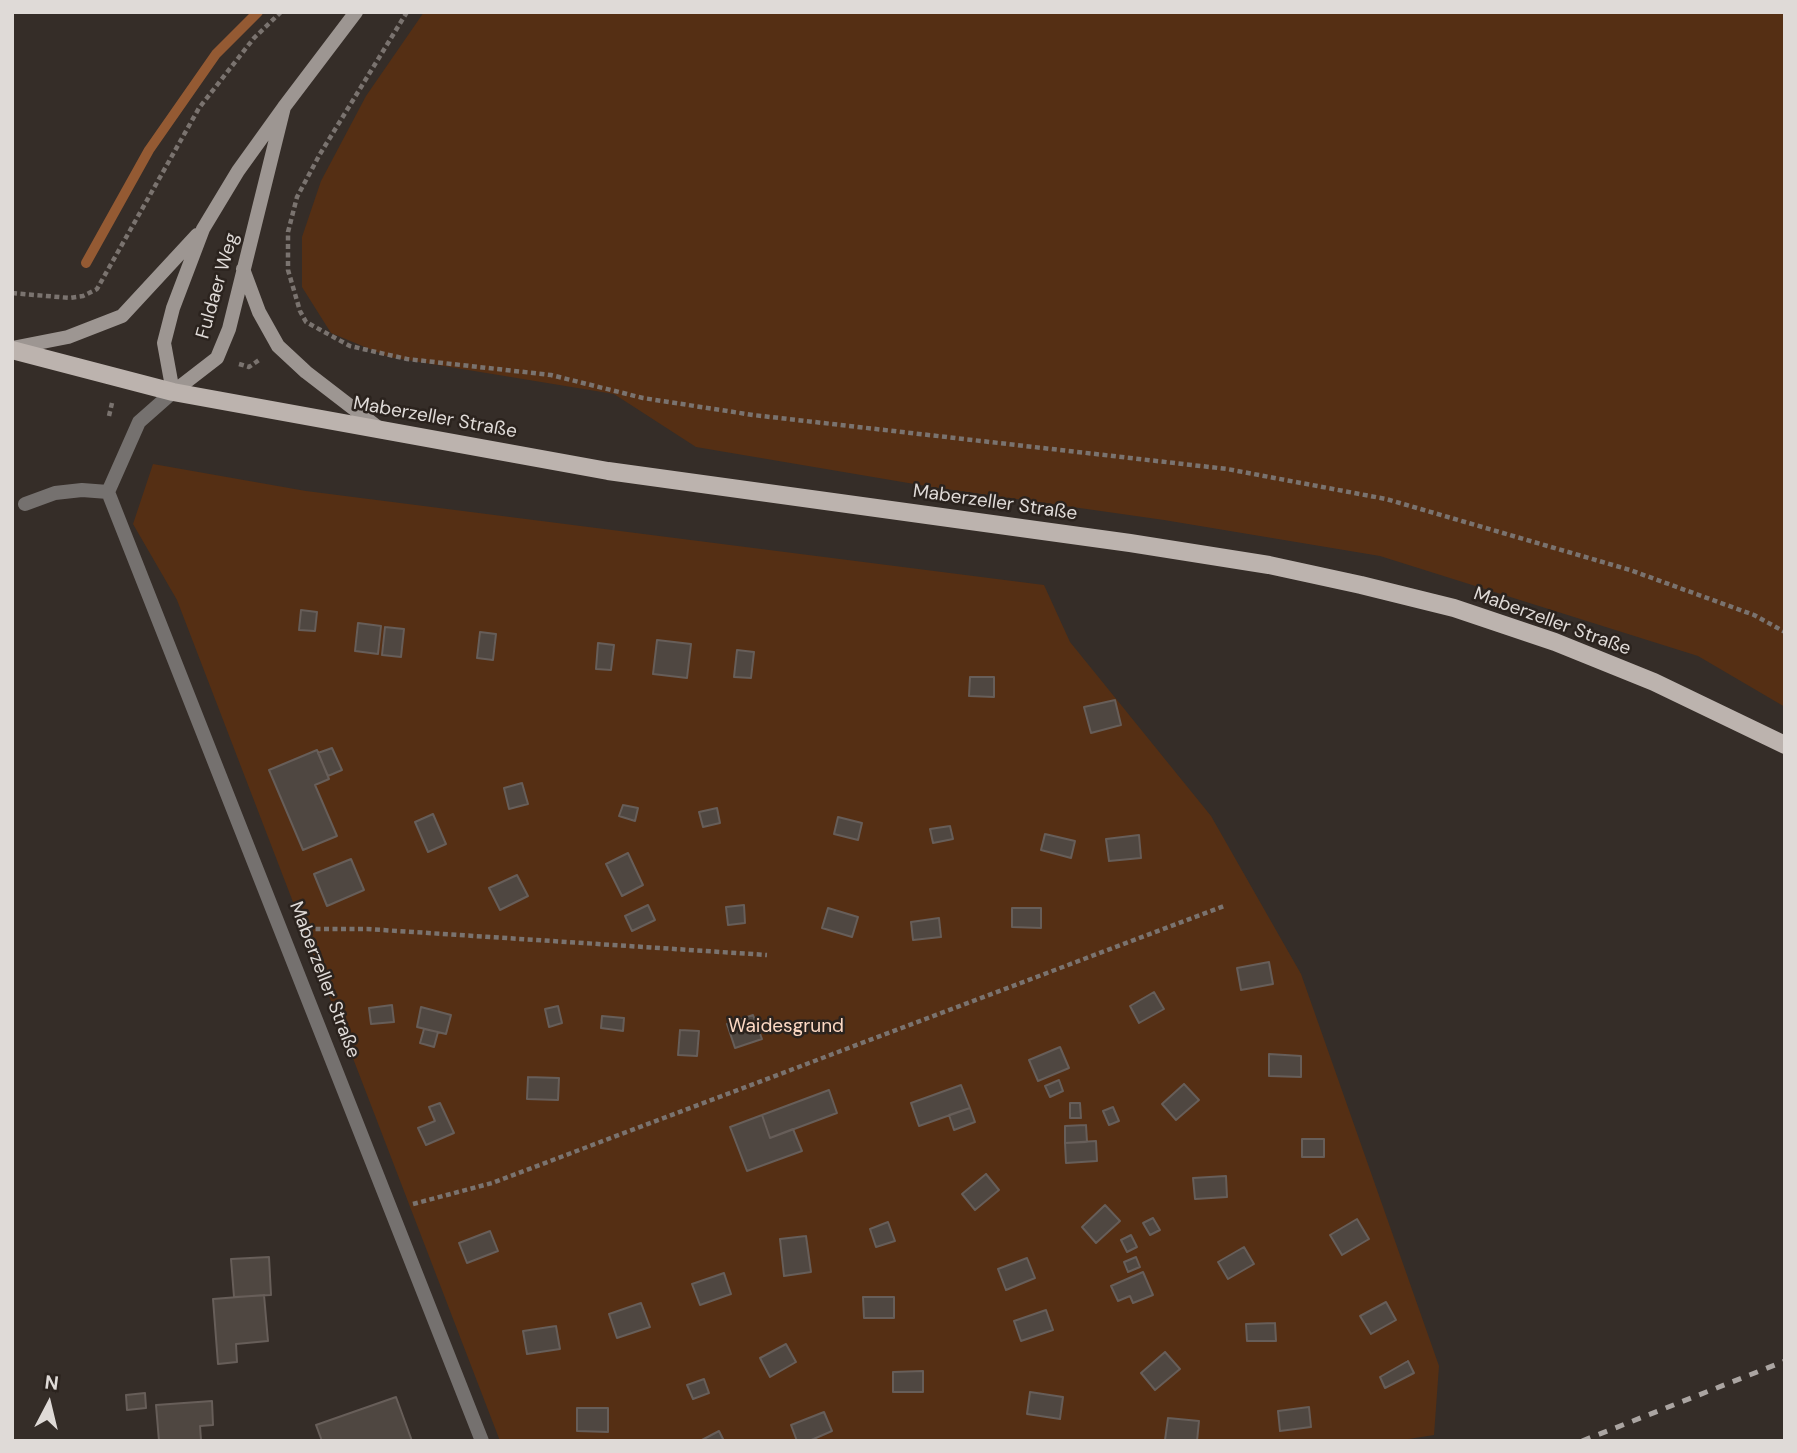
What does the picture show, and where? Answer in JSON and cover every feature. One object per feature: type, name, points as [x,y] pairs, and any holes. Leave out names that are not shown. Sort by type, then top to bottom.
[{"type":"main road","name":"Fuldaer Weg","points":[[284,107],[229,329],[217,358],[173,393],[164,343],[173,309],[203,229],[238,171],[284,107],[356,12]]},
{"type":"main road","points":[[12,349],[68,337],[122,316],[203,229]]},
{"type":"main road","points":[[243,268],[259,312],[278,346],[306,372],[381,429]]},
{"type":"main road","name":"Maberzeller Straße","points":[[12,349],[173,393],[608,471],[1130,543],[1269,565],[1362,584],[1454,608],[1555,642],[1654,682],[1785,745]]},
{"type":"lane","points":[[25,504],[55,493],[82,490],[108,492],[139,422],[173,393]]},
{"type":"lane","name":"Maberzeller Straße","points":[[108,492],[482,1441]]},
{"type":"path","points":[[12,293],[70,298],[83,296],[97,289],[199,108],[254,38],[281,12]]},
{"type":"path","points":[[407,12],[343,113],[297,197],[288,232],[288,270],[295,299],[306,323],[350,346],[377,354],[551,375],[643,398],[753,415],[1227,469],[1386,499],[1630,570],[1754,615],[1785,632]]},
{"type":"path","points":[[237,363],[249,367],[268,354]]},
{"type":"path","points":[[392,1210],[492,1183],[1224,906]]},
{"type":"path","points":[[282,930],[367,929],[767,955]]},
{"type":"green space","points":[[424,12],[1785,12],[1785,707],[1698,656],[1380,556],[1164,520],[932,487],[696,447],[614,394],[389,357],[331,333],[302,287],[302,237],[321,181],[366,96]]},
{"type":"green space","name":"Waidesgrund","points":[[153,464],[306,491],[1044,585],[1070,642],[1211,816],[1301,974],[1439,1366],[1434,1435],[1396,1441],[500,1441],[177,600],[133,524]]},
{"type":"building","points":[[301,610],[317,612],[315,631],[299,630]]},
{"type":"building","points":[[358,623],[381,626],[378,654],[355,651]]},
{"type":"building","points":[[385,627],[404,629],[401,657],[382,655]]},
{"type":"building","points":[[480,632],[496,634],[493,660],[477,658]]},
{"type":"building","points":[[657,640],[691,644],[687,678],[653,674]]},
{"type":"building","points":[[598,643],[614,645],[611,670],[596,669]]},
{"type":"building","points":[[737,650],[754,652],[751,678],[734,677]]},
{"type":"building","points":[[970,677],[994,677],[994,697],[969,696]]},
{"type":"building","points":[[1115,700],[1121,725],[1091,733],[1084,707]]},
{"type":"building","points":[[332,748],[342,770],[328,776],[318,753]]},
{"type":"building","points":[[317,750],[329,779],[315,785],[337,836],[303,850],[269,770]]},
{"type":"building","points":[[522,783],[528,804],[509,809],[504,788]]},
{"type":"building","points":[[623,805],[638,808],[635,821],[619,816]]},
{"type":"building","points":[[717,808],[720,823],[703,827],[699,812]]},
{"type":"building","points":[[433,814],[446,844],[428,852],[415,822]]},
{"type":"building","points":[[838,817],[862,823],[858,840],[834,834]]},
{"type":"building","points":[[950,826],[953,839],[933,843],[930,829]]},
{"type":"building","points":[[1045,834],[1075,841],[1071,858],[1041,850]]},
{"type":"building","points":[[1139,835],[1141,858],[1109,861],[1106,839]]},
{"type":"building","points":[[628,853],[643,885],[622,896],[606,864]]},
{"type":"building","points":[[351,859],[364,890],[327,906],[314,874]]},
{"type":"building","points":[[517,875],[528,896],[500,910],[489,888]]},
{"type":"building","points":[[648,905],[655,920],[632,931],[625,916]]},
{"type":"building","points":[[744,905],[745,923],[728,925],[726,907]]},
{"type":"building","points":[[828,908],[858,917],[852,937],[822,928]]},
{"type":"building","points":[[1012,908],[1041,908],[1041,928],[1012,927]]},
{"type":"building","points":[[939,918],[941,937],[913,940],[911,922]]},
{"type":"building","points":[[1269,962],[1273,984],[1241,990],[1237,968]]},
{"type":"building","points":[[1154,992],[1164,1009],[1139,1023],[1130,1006]]},
{"type":"building","points":[[392,1005],[394,1022],[371,1024],[369,1008]]},
{"type":"building","points":[[558,1006],[562,1023],[549,1027],[545,1009]]},
{"type":"building","points":[[421,1007],[451,1015],[446,1034],[417,1027]]},
{"type":"building","points":[[753,1015],[762,1039],[735,1048],[727,1024]]},
{"type":"building","points":[[602,1016],[624,1018],[623,1031],[601,1028]]},
{"type":"building","points":[[424,1029],[438,1032],[434,1047],[420,1043]]},
{"type":"building","points":[[680,1030],[699,1031],[697,1056],[678,1055]]},
{"type":"building","points":[[1060,1047],[1069,1068],[1038,1081],[1029,1060]]},
{"type":"building","points":[[1269,1054],[1301,1056],[1301,1077],[1269,1076]]},
{"type":"building","points":[[528,1077],[559,1078],[558,1100],[527,1099]]},
{"type":"building","points":[[1059,1080],[1063,1091],[1050,1097],[1045,1086]]},
{"type":"building","points":[[1184,1084],[1199,1100],[1176,1120],[1162,1104]]},
{"type":"building","points":[[961,1085],[970,1108],[919,1126],[911,1103]]},
{"type":"building","points":[[829,1090],[837,1113],[770,1138],[762,1115]]},
{"type":"building","points":[[440,1103],[454,1133],[426,1145],[418,1128],[435,1121],[429,1107]]},
{"type":"building","points":[[1070,1103],[1080,1103],[1081,1118],[1070,1118]]},
{"type":"building","points":[[1113,1107],[1119,1121],[1109,1125],[1103,1111]]},
{"type":"building","points":[[970,1108],[975,1122],[954,1130],[949,1115]]},
{"type":"building","points":[[762,1115],[770,1138],[793,1129],[802,1151],[747,1171],[730,1127]]},
{"type":"building","points":[[1086,1125],[1087,1142],[1065,1143],[1065,1126]]},
{"type":"building","points":[[1302,1139],[1324,1139],[1324,1157],[1302,1157]]},
{"type":"building","points":[[1096,1141],[1097,1161],[1066,1163],[1065,1143]]},
{"type":"building","points":[[986,1174],[999,1190],[975,1210],[962,1194]]},
{"type":"building","points":[[1226,1176],[1227,1197],[1195,1199],[1193,1178]]},
{"type":"building","points":[[1105,1205],[1120,1221],[1096,1243],[1082,1227]]},
{"type":"building","points":[[1153,1218],[1160,1230],[1150,1235],[1143,1223]]},
{"type":"building","points":[[1357,1219],[1369,1239],[1342,1255],[1330,1235]]},
{"type":"building","points":[[888,1222],[895,1241],[876,1247],[870,1229]]},
{"type":"building","points":[[490,1231],[498,1251],[467,1263],[459,1243]]},
{"type":"building","points":[[1131,1235],[1137,1247],[1127,1252],[1121,1240]]},
{"type":"building","points":[[806,1236],[811,1272],[784,1276],[780,1239]]},
{"type":"building","points":[[1244,1247],[1254,1264],[1228,1279],[1218,1262]]},
{"type":"building","points":[[269,1257],[271,1295],[234,1297],[231,1259]]},
{"type":"building","points":[[1136,1257],[1140,1267],[1128,1272],[1124,1262]]},
{"type":"building","points":[[1027,1258],[1035,1278],[1006,1290],[998,1269]]},
{"type":"building","points":[[1143,1272],[1153,1295],[1133,1303],[1130,1296],[1118,1301],[1111,1286]]},
{"type":"building","points":[[724,1273],[731,1294],[700,1305],[692,1284]]},
{"type":"building","points":[[264,1295],[268,1341],[236,1344],[237,1362],[218,1364],[213,1299]]},
{"type":"building","points":[[863,1297],[894,1297],[894,1318],[864,1318]]},
{"type":"building","points":[[1386,1302],[1396,1320],[1371,1334],[1360,1316]]},
{"type":"building","points":[[641,1303],[650,1327],[617,1338],[609,1314]]},
{"type":"building","points":[[1046,1310],[1053,1330],[1021,1341],[1014,1321]]},
{"type":"building","points":[[1275,1323],[1276,1341],[1247,1341],[1246,1324]]},
{"type":"building","points":[[556,1326],[560,1349],[527,1354],[523,1331]]},
{"type":"building","points":[[786,1344],[796,1362],[770,1377],[760,1358]]},
{"type":"building","points":[[1165,1352],[1180,1369],[1155,1390],[1141,1373]]},
{"type":"building","points":[[1408,1361],[1414,1373],[1385,1388],[1380,1377]]},
{"type":"building","points":[[923,1371],[923,1392],[893,1392],[893,1372]]},
{"type":"building","points":[[704,1379],[709,1393],[693,1399],[687,1385]]},
{"type":"building","points":[[1030,1392],[1063,1397],[1060,1419],[1027,1414]]},
{"type":"building","points":[[145,1393],[146,1408],[127,1410],[126,1395]]},
{"type":"building","points":[[396,1397],[412,1441],[322,1441],[316,1425]]},
{"type":"building","points":[[212,1401],[213,1425],[200,1426],[201,1440],[159,1441],[156,1405]]},
{"type":"building","points":[[1309,1407],[1311,1427],[1280,1431],[1278,1411]]},
{"type":"building","points":[[577,1408],[608,1408],[608,1432],[577,1431]]},
{"type":"building","points":[[824,1412],[832,1431],[809,1441],[797,1441],[791,1425]]},
{"type":"building","points":[[1168,1418],[1199,1421],[1197,1441],[1165,1440]]},
{"type":"building","points":[[719,1431],[724,1441],[700,1441]]},
{"type":"waterway","points":[[86,263],[149,150],[216,54],[258,12]]},
{"type":"railway","points":[[1582,1441],[1785,1361]]}]
